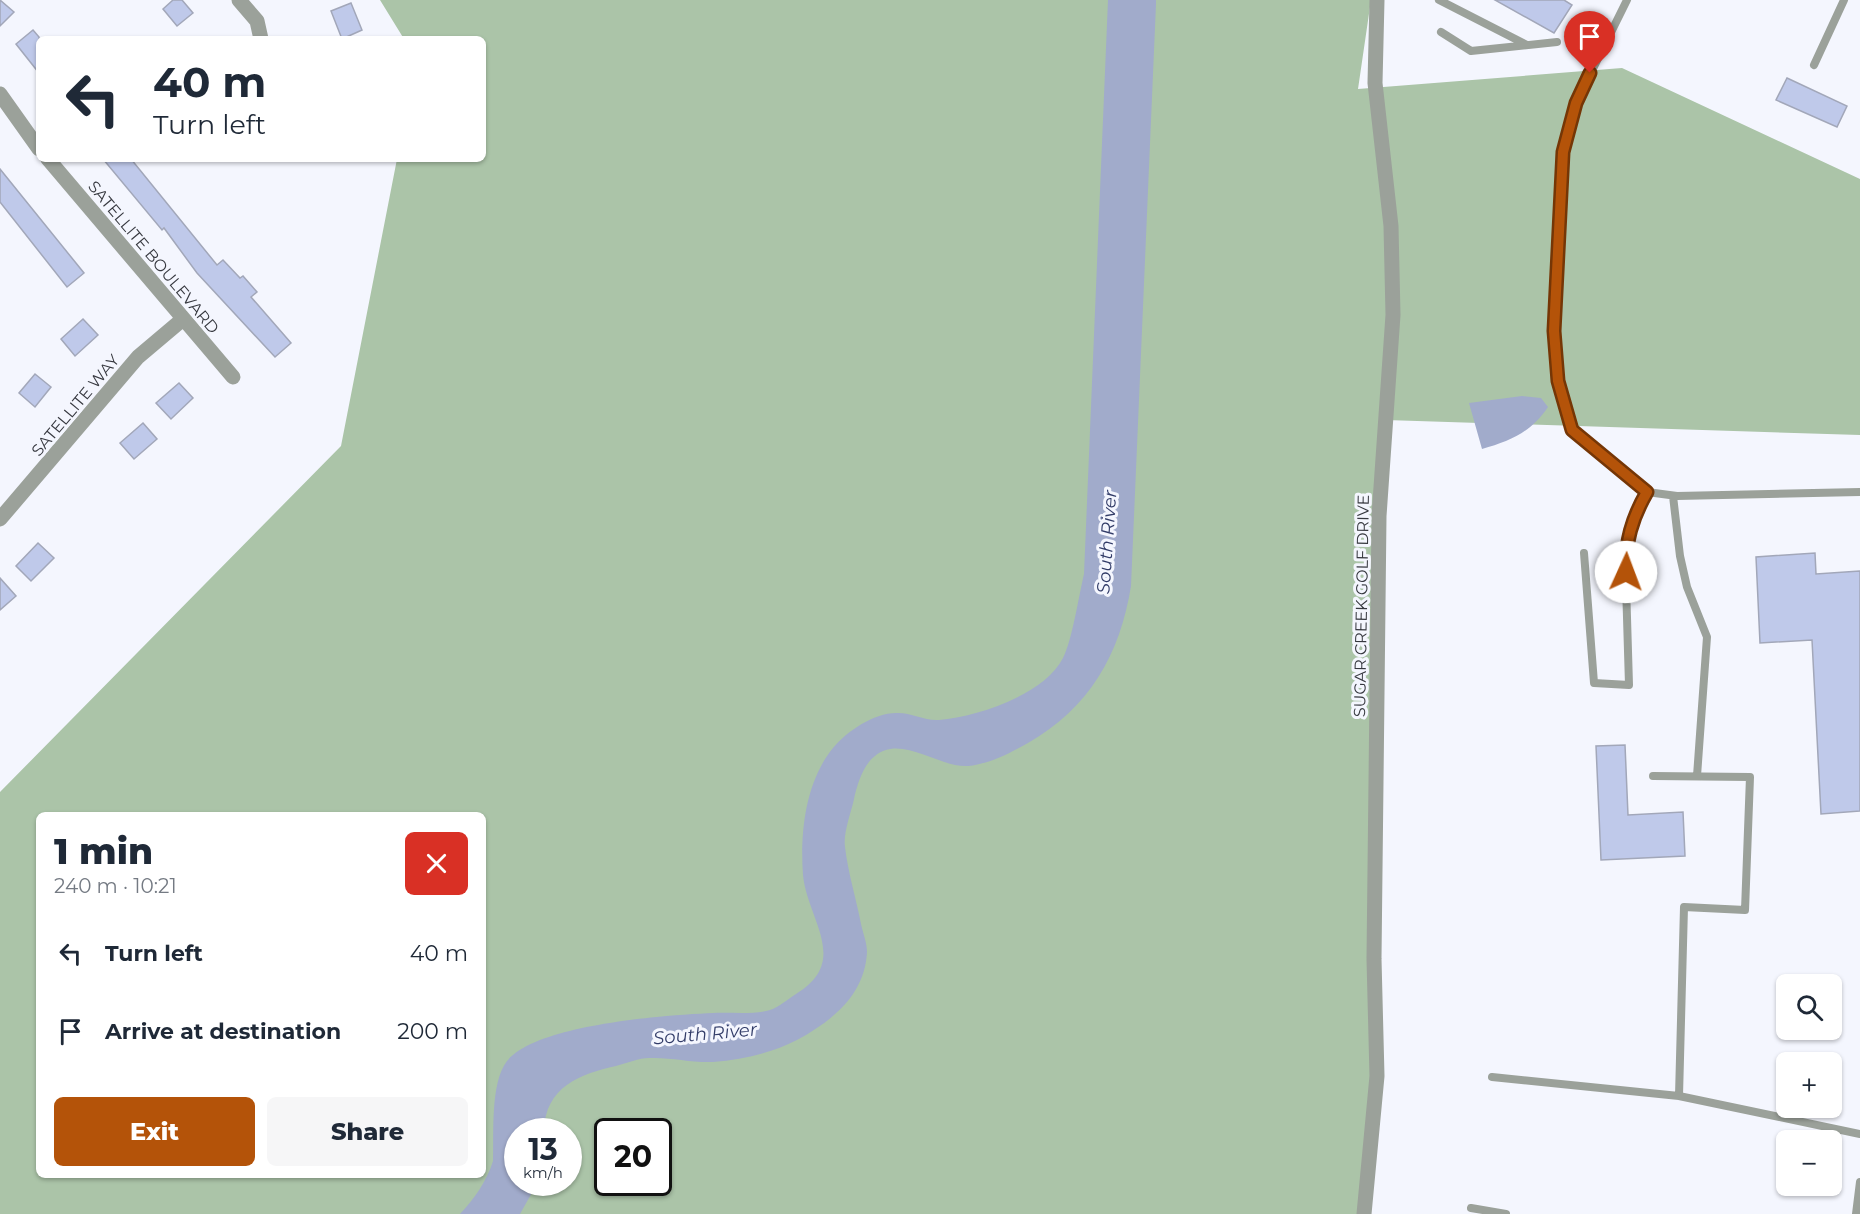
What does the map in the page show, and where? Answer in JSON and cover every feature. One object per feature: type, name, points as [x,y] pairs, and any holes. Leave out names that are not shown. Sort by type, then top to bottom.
[{"type":"street","points":[[239,0],[257,21],[260,36]]},
{"type":"street","name":"SUGAR CREEK GOLF DRIVE","points":[[1364,1214],[1377,1076],[1374,959],[1379,516],[1393,315],[1391,226],[1375,83],[1377,0]]},
{"type":"street","points":[[0,94],[36,145]]},
{"type":"street","name":"SATELLITE BOULEVARD","points":[[51,162],[234,377]]},
{"type":"street","name":"SATELLITE WAY","points":[[0,519],[138,357],[183,319]]},
{"type":"lane","points":[[1439,0],[1528,46]]},
{"type":"lane","points":[[1627,0],[1576,103],[1563,152],[1554,331],[1558,381],[1572,430],[1647,492],[1673,496],[1860,492]]},
{"type":"lane","points":[[1814,64],[1844,0]]},
{"type":"lane","points":[[1441,32],[1471,51],[1557,42]]},
{"type":"lane","points":[[1584,553],[1594,683],[1629,685],[1625,550],[1634,515],[1647,492]]},
{"type":"lane","points":[[1673,496],[1680,556],[1688,586],[1707,637],[1697,776]]},
{"type":"lane","points":[[1653,776],[1750,777],[1745,910],[1684,906],[1679,1096]]},
{"type":"lane","points":[[1492,1077],[1679,1096],[1860,1134]]},
{"type":"lane","points":[[1856,1214],[1860,1182]]},
{"type":"lane","points":[[1471,1208],[1506,1214]]},
{"type":"green space","points":[[380,0],[1371,0],[1358,89],[1622,68],[1860,179],[1860,435],[1386,420],[1376,1108],[1359,1214],[0,1214],[0,792],[341,446],[396,162],[486,162],[486,36],[402,36]]},
{"type":"water","name":"South River","points":[[1108,0],[1156,0],[1131,586],[1119,635],[1110,657],[1084,696],[1068,713],[1028,743],[999,757],[968,766],[896,749],[885,750],[867,765],[857,788],[845,841],[848,866],[867,952],[860,981],[853,994],[834,1015],[797,1040],[756,1055],[713,1062],[645,1058],[578,1078],[558,1093],[551,1103],[546,1118],[504,1118],[504,1196],[530,1196],[520,1214],[460,1214],[480,1189],[493,1161],[494,1109],[498,1082],[507,1061],[523,1048],[545,1038],[573,1030],[636,1019],[764,1012],[780,1005],[812,981],[821,968],[822,939],[806,891],[802,843],[810,792],[824,762],[839,742],[854,729],[880,716],[903,713],[939,720],[972,714],[1008,702],[1041,683],[1054,671],[1063,658],[1084,574]]},
{"type":"water","points":[[1522,396],[1541,398],[1548,407],[1535,423],[1520,434],[1482,449],[1469,403]]},
{"type":"building","points":[[0,0],[14,12],[0,26]]},
{"type":"building","points":[[173,0],[182,0],[193,13],[177,26],[163,9]]},
{"type":"building","points":[[1495,0],[1564,0],[1572,5],[1554,33]]},
{"type":"building","points":[[351,3],[362,30],[349,36],[341,36],[331,11]]},
{"type":"building","points":[[33,30],[38,36],[36,36],[36,69],[16,44]]},
{"type":"building","points":[[1787,78],[1847,106],[1837,127],[1776,100]]},
{"type":"building","points":[[105,162],[133,162],[217,265],[223,260],[240,278],[243,276],[257,292],[251,297],[291,343],[275,357],[197,273],[164,228],[162,230]]},
{"type":"building","points":[[0,169],[84,273],[67,287],[0,202]]},
{"type":"building","points":[[83,319],[98,335],[75,356],[61,339]]},
{"type":"building","points":[[35,374],[51,387],[35,407],[19,393]]},
{"type":"building","points":[[179,383],[193,398],[171,419],[156,403]]},
{"type":"building","points":[[143,423],[157,439],[134,459],[120,443]]},
{"type":"building","points":[[38,543],[54,558],[31,581],[16,566]]},
{"type":"building","points":[[1815,553],[1816,574],[1860,571],[1860,811],[1821,814],[1812,640],[1760,643],[1756,557]]},
{"type":"building","points":[[0,578],[16,596],[0,610]]},
{"type":"building","points":[[1625,745],[1628,815],[1683,812],[1685,856],[1601,860],[1596,746]]},
{"type":"route","points":[[1590,73],[1576,103],[1563,152],[1554,331],[1558,381],[1572,430],[1647,492],[1634,515],[1625,550],[1626,572]]}]
